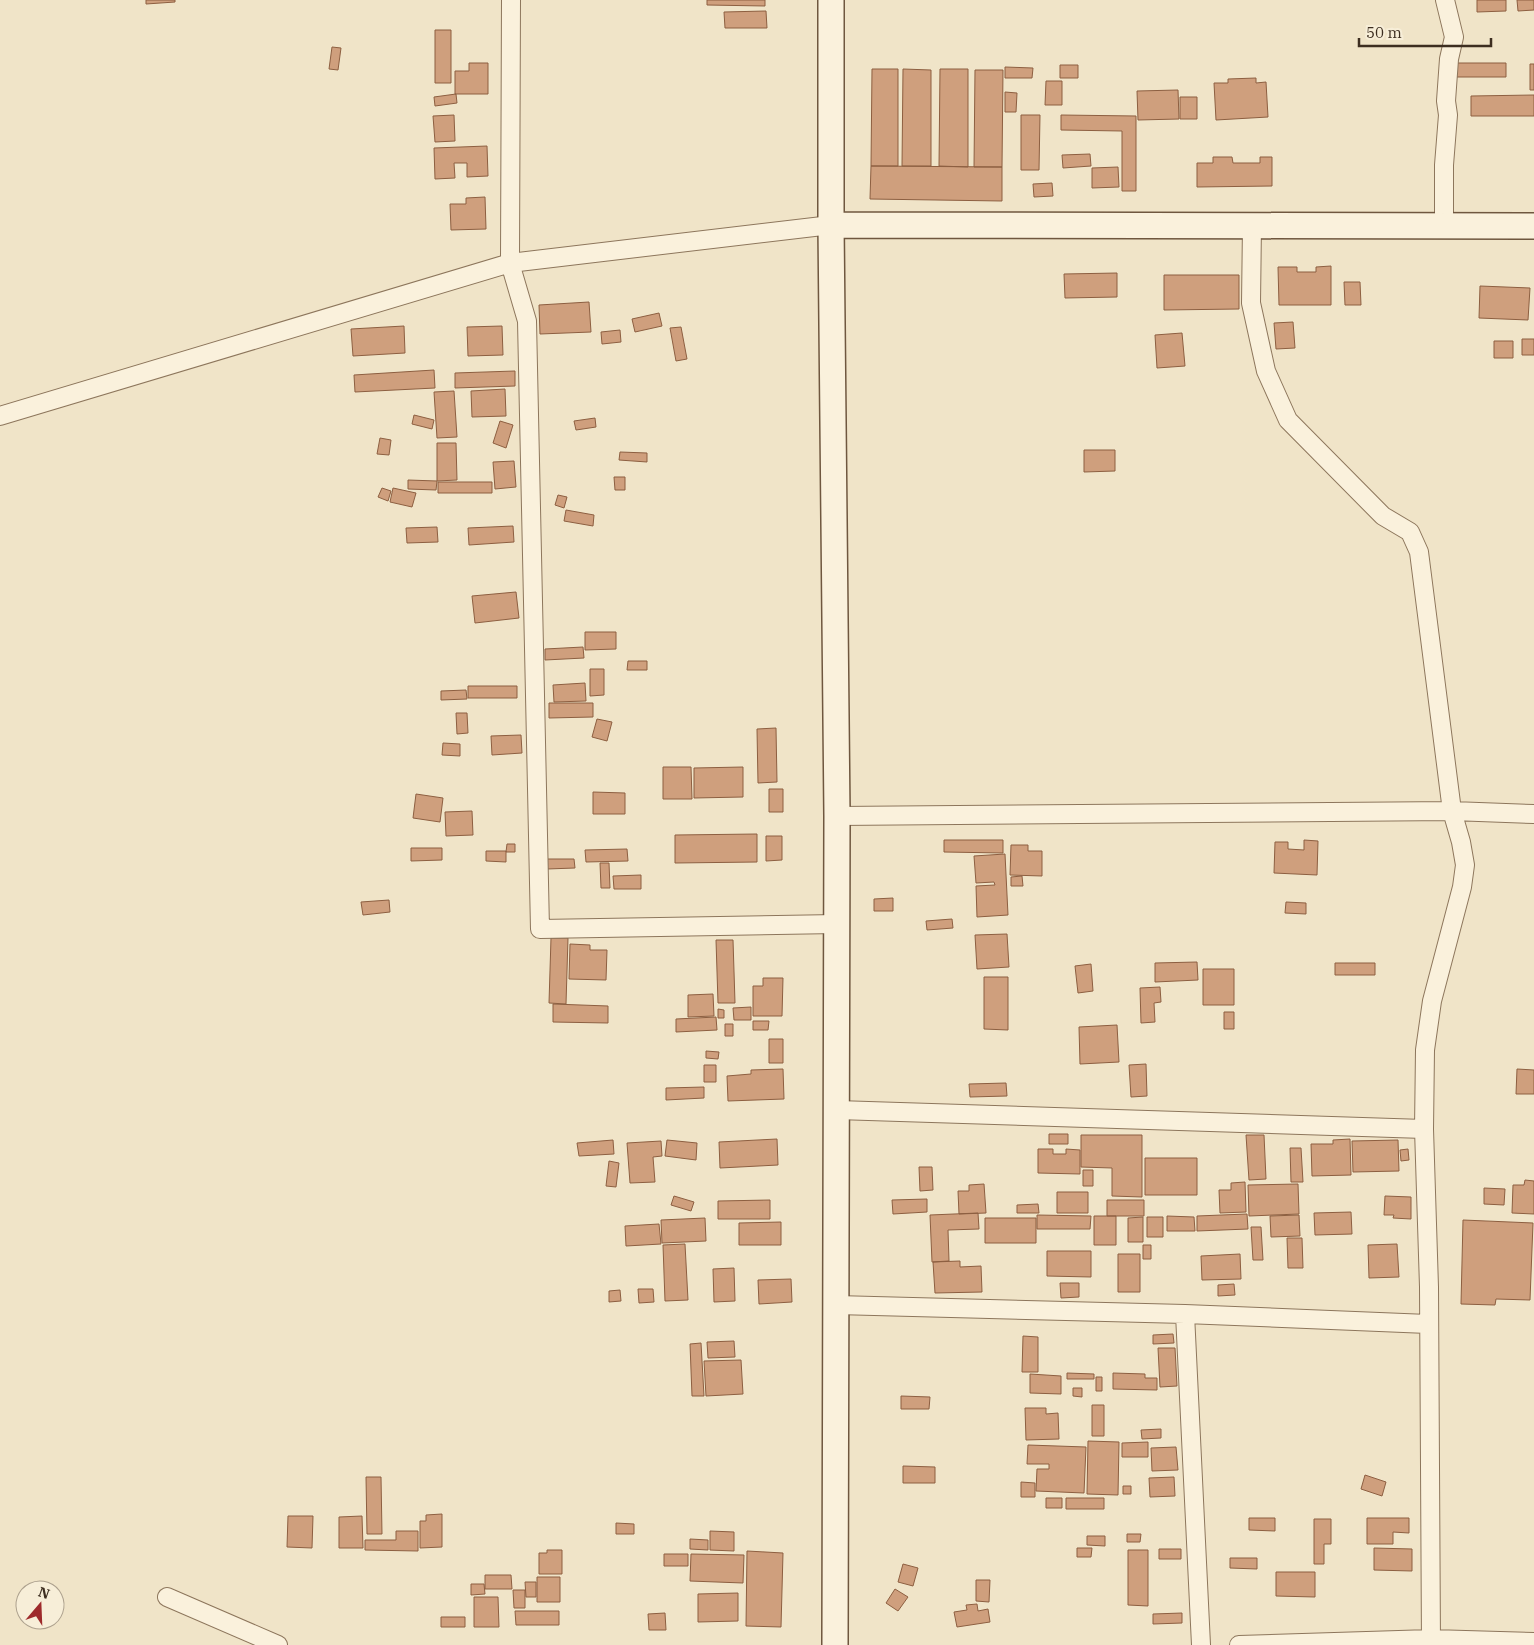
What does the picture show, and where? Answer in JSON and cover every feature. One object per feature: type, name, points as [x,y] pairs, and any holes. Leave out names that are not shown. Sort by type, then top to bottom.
[{"type":"street","points":[[511,0],[510,263],[527,321],[540,929],[837,924]]},
{"type":"street","points":[[832,0],[830,225],[837,816],[835,1645]]},
{"type":"street","points":[[1444,226],[1444,165],[1448,115],[1446,101],[1449,59],[1454,37],[1445,0]]},
{"type":"street","points":[[0,416],[510,263],[830,225],[1534,226]]},
{"type":"street","points":[[1252,225],[1251,303],[1266,371],[1288,420],[1383,516],[1410,532],[1419,552],[1452,811],[1465,865],[1462,887],[1432,1001],[1425,1050],[1424,1129],[1431,1642]]},
{"type":"street","points":[[837,816],[1452,811],[1534,814]]},
{"type":"street","points":[[836,1110],[1424,1129]]},
{"type":"street","points":[[836,1305],[1185,1314],[1428,1324]]},
{"type":"street","points":[[1185,1314],[1201,1645]]},
{"type":"street","points":[[167,1597],[278,1645]]},
{"type":"street","points":[[1239,1645],[1534,1642]]},
{"type":"building","points":[[146,0],[175,0],[175,2],[146,4]]},
{"type":"building","points":[[707,0],[765,0],[765,6],[707,5]]},
{"type":"building","points":[[1477,0],[1506,0],[1506,11],[1477,12]]},
{"type":"building","points":[[1517,0],[1534,0],[1534,10],[1518,11]]},
{"type":"building","points":[[766,11],[767,28],[725,28],[724,12]]},
{"type":"building","points":[[435,30],[451,30],[451,83],[435,83]]},
{"type":"building","points":[[332,47],[341,48],[338,70],[329,69]]},
{"type":"building","points":[[469,63],[488,63],[488,94],[455,94],[455,71],[469,71]]},
{"type":"building","points":[[1453,63],[1506,63],[1506,77],[1453,77]]},
{"type":"building","points":[[1530,64],[1534,64],[1534,90],[1530,90]]},
{"type":"building","points":[[1060,65],[1078,65],[1078,78],[1060,78]]},
{"type":"building","points":[[1005,67],[1033,68],[1032,78],[1005,78]]},
{"type":"building","points":[[872,69],[898,69],[898,166],[871,166]]},
{"type":"building","points":[[903,69],[931,70],[931,166],[902,166]]},
{"type":"building","points":[[940,69],[968,69],[968,167],[939,166]]},
{"type":"building","points":[[975,70],[1003,70],[1002,167],[974,167]]},
{"type":"building","points":[[1256,78],[1256,83],[1266,82],[1268,117],[1216,120],[1214,83],[1228,83],[1228,79]]},
{"type":"building","points":[[1046,81],[1062,81],[1062,105],[1045,105]]},
{"type":"building","points":[[1178,90],[1179,119],[1138,120],[1137,91]]},
{"type":"building","points":[[1005,92],[1017,93],[1016,112],[1005,112]]},
{"type":"building","points":[[456,94],[457,103],[435,106],[434,97]]},
{"type":"building","points":[[1534,95],[1534,116],[1471,116],[1471,96]]},
{"type":"building","points":[[1180,97],[1197,97],[1197,119],[1180,119]]},
{"type":"building","points":[[454,115],[455,141],[435,142],[433,116]]},
{"type":"building","points":[[1021,115],[1040,115],[1039,170],[1021,170]]},
{"type":"building","points":[[1061,115],[1136,116],[1136,191],[1122,191],[1122,131],[1061,130]]},
{"type":"building","points":[[487,146],[488,176],[467,177],[467,163],[454,163],[455,178],[435,179],[434,148]]},
{"type":"building","points":[[1090,154],[1091,166],[1063,168],[1062,155]]},
{"type":"building","points":[[1213,157],[1232,157],[1233,163],[1260,163],[1260,157],[1272,157],[1272,186],[1197,187],[1197,163],[1213,163]]},
{"type":"building","points":[[871,166],[1002,167],[1002,201],[870,199]]},
{"type":"building","points":[[1118,167],[1119,187],[1092,188],[1092,168]]},
{"type":"building","points":[[1052,183],[1053,196],[1034,197],[1033,184]]},
{"type":"building","points":[[485,197],[486,229],[451,230],[450,204],[466,204],[466,198]]},
{"type":"building","points":[[1331,266],[1331,305],[1279,305],[1278,267],[1297,267],[1297,272],[1316,272],[1316,267]]},
{"type":"building","points":[[1117,273],[1117,297],[1065,298],[1064,274]]},
{"type":"building","points":[[1164,275],[1239,275],[1239,309],[1164,310]]},
{"type":"building","points":[[1344,282],[1360,282],[1361,305],[1345,305]]},
{"type":"building","points":[[1480,286],[1530,288],[1528,320],[1479,318]]},
{"type":"building","points":[[589,302],[591,332],[540,334],[539,305]]},
{"type":"building","points":[[659,313],[662,326],[635,332],[632,319]]},
{"type":"building","points":[[1293,322],[1295,348],[1276,349],[1274,323]]},
{"type":"building","points":[[404,326],[405,353],[353,356],[351,329]]},
{"type":"building","points":[[502,326],[503,355],[468,356],[467,327]]},
{"type":"building","points":[[681,327],[687,359],[676,361],[670,328]]},
{"type":"building","points":[[620,330],[621,342],[602,344],[601,332]]},
{"type":"building","points":[[1182,333],[1185,366],[1157,368],[1155,335]]},
{"type":"building","points":[[1522,339],[1534,339],[1534,355],[1522,355]]},
{"type":"building","points":[[1494,341],[1513,341],[1513,358],[1494,358]]},
{"type":"building","points":[[434,370],[435,388],[355,392],[354,375]]},
{"type":"building","points":[[515,371],[515,386],[455,388],[455,373]]},
{"type":"building","points":[[505,389],[506,416],[472,417],[471,391]]},
{"type":"building","points":[[454,391],[457,437],[437,438],[434,392]]},
{"type":"building","points":[[414,415],[434,420],[432,429],[412,424]]},
{"type":"building","points":[[595,418],[596,427],[576,430],[574,421]]},
{"type":"building","points":[[500,421],[513,425],[506,448],[493,443]]},
{"type":"building","points":[[380,438],[391,440],[389,455],[377,454]]},
{"type":"building","points":[[437,443],[456,443],[457,480],[437,481]]},
{"type":"building","points":[[1084,450],[1115,450],[1115,471],[1084,472]]},
{"type":"building","points":[[620,452],[647,453],[647,462],[619,460]]},
{"type":"building","points":[[514,461],[516,487],[495,489],[493,462]]},
{"type":"building","points":[[614,477],[625,477],[625,490],[615,490]]},
{"type":"building","points":[[408,480],[437,481],[436,490],[408,489]]},
{"type":"building","points":[[438,482],[492,482],[492,493],[438,493]]},
{"type":"building","points":[[382,488],[391,491],[388,501],[378,497]]},
{"type":"building","points":[[393,488],[416,493],[412,507],[390,502]]},
{"type":"building","points":[[558,495],[567,497],[564,508],[555,505]]},
{"type":"building","points":[[566,510],[594,515],[593,526],[564,521]]},
{"type":"building","points":[[513,526],[514,542],[469,545],[468,528]]},
{"type":"building","points":[[437,527],[438,542],[407,543],[406,528]]},
{"type":"building","points":[[516,592],[519,618],[475,623],[472,596]]},
{"type":"building","points":[[585,632],[616,632],[616,649],[585,650]]},
{"type":"building","points":[[583,647],[584,658],[545,660],[545,649]]},
{"type":"building","points":[[628,661],[647,661],[647,670],[627,670]]},
{"type":"building","points":[[590,669],[604,669],[604,695],[590,696]]},
{"type":"building","points":[[585,683],[586,701],[554,702],[553,685]]},
{"type":"building","points":[[468,686],[517,686],[517,698],[468,698]]},
{"type":"building","points":[[466,690],[467,699],[441,700],[441,691]]},
{"type":"building","points":[[549,703],[593,703],[593,717],[549,718]]},
{"type":"building","points":[[456,713],[467,713],[468,733],[457,734]]},
{"type":"building","points":[[597,719],[612,722],[607,741],[592,737]]},
{"type":"building","points":[[776,728],[777,782],[758,783],[757,729]]},
{"type":"building","points":[[521,735],[522,753],[492,755],[491,736]]},
{"type":"building","points":[[443,743],[460,744],[460,756],[442,755]]},
{"type":"building","points":[[663,767],[691,767],[692,799],[663,799]]},
{"type":"building","points":[[743,767],[743,797],[694,798],[694,768]]},
{"type":"building","points":[[769,789],[783,789],[783,812],[769,812]]},
{"type":"building","points":[[593,792],[625,793],[625,814],[593,814]]},
{"type":"building","points":[[416,794],[443,798],[440,822],[413,818]]},
{"type":"building","points":[[472,811],[473,835],[446,836],[445,812]]},
{"type":"building","points":[[757,834],[757,862],[675,863],[675,835]]},
{"type":"building","points":[[766,836],[782,836],[782,860],[766,861]]},
{"type":"building","points":[[944,840],[1003,840],[1003,853],[944,852]]},
{"type":"building","points":[[1304,840],[1318,841],[1317,875],[1274,873],[1275,842],[1288,842],[1288,849],[1304,850]]},
{"type":"building","points":[[507,844],[515,844],[515,852],[506,852]]},
{"type":"building","points":[[1011,845],[1028,845],[1028,851],[1042,851],[1042,876],[1010,875]]},
{"type":"building","points":[[411,848],[442,848],[442,860],[411,861]]},
{"type":"building","points":[[627,849],[628,861],[586,862],[585,850]]},
{"type":"building","points":[[486,851],[506,851],[506,862],[486,861]]},
{"type":"building","points":[[1005,854],[1008,915],[977,917],[976,886],[995,885],[994,882],[976,883],[974,856]]},
{"type":"building","points":[[547,859],[574,859],[575,868],[547,869]]},
{"type":"building","points":[[600,863],[609,863],[610,888],[601,888]]},
{"type":"building","points":[[641,875],[641,889],[614,889],[613,876]]},
{"type":"building","points":[[1022,876],[1023,886],[1011,886],[1011,877]]},
{"type":"building","points":[[893,898],[893,911],[874,911],[874,899]]},
{"type":"building","points":[[389,900],[390,912],[363,915],[361,902]]},
{"type":"building","points":[[1286,902],[1306,903],[1306,914],[1285,913]]},
{"type":"building","points":[[952,919],[953,928],[927,930],[926,921]]},
{"type":"building","points":[[1007,934],[1009,967],[977,969],[975,935]]},
{"type":"building","points":[[551,938],[568,938],[566,1004],[549,1003]]},
{"type":"building","points":[[716,940],[733,940],[735,1003],[718,1003]]},
{"type":"building","points":[[570,944],[590,945],[590,950],[607,950],[606,980],[569,979]]},
{"type":"building","points":[[1197,962],[1198,980],[1155,982],[1155,963]]},
{"type":"building","points":[[1335,963],[1375,963],[1375,975],[1335,975]]},
{"type":"building","points":[[1091,964],[1093,991],[1078,993],[1075,966]]},
{"type":"building","points":[[1203,969],[1234,969],[1234,1005],[1203,1005]]},
{"type":"building","points":[[984,977],[1008,977],[1008,1030],[984,1029]]},
{"type":"building","points":[[763,978],[783,978],[782,1016],[753,1016],[753,986],[763,986]]},
{"type":"building","points":[[1160,987],[1161,1002],[1154,1003],[1155,1022],[1141,1023],[1140,988]]},
{"type":"building","points":[[713,994],[714,1016],[688,1017],[688,995]]},
{"type":"building","points":[[553,1004],[608,1006],[608,1023],[553,1022]]},
{"type":"building","points":[[751,1007],[751,1020],[734,1020],[733,1008]]},
{"type":"building","points":[[718,1009],[724,1010],[724,1018],[718,1018]]},
{"type":"building","points":[[1224,1012],[1234,1012],[1234,1029],[1224,1029]]},
{"type":"building","points":[[716,1017],[717,1030],[676,1032],[676,1019]]},
{"type":"building","points":[[753,1021],[769,1021],[768,1030],[753,1030]]},
{"type":"building","points":[[725,1024],[733,1024],[733,1036],[725,1036]]},
{"type":"building","points":[[1117,1025],[1119,1062],[1080,1064],[1079,1027]]},
{"type":"building","points":[[769,1039],[783,1039],[783,1063],[769,1063]]},
{"type":"building","points":[[706,1051],[719,1052],[718,1059],[706,1058]]},
{"type":"building","points":[[1146,1064],[1147,1096],[1131,1097],[1129,1065]]},
{"type":"building","points":[[704,1065],[716,1065],[716,1082],[704,1082]]},
{"type":"building","points":[[783,1069],[784,1099],[728,1101],[727,1076],[751,1074],[751,1070]]},
{"type":"building","points":[[1517,1069],[1534,1070],[1534,1094],[1516,1094]]},
{"type":"building","points":[[1006,1083],[1007,1096],[970,1097],[969,1084]]},
{"type":"building","points":[[704,1087],[704,1098],[666,1100],[666,1088]]},
{"type":"building","points":[[1049,1134],[1068,1134],[1068,1144],[1049,1144]]},
{"type":"building","points":[[1081,1135],[1142,1135],[1142,1197],[1112,1196],[1112,1168],[1081,1167]]},
{"type":"building","points":[[1246,1135],[1264,1135],[1266,1179],[1249,1180]]},
{"type":"building","points":[[777,1139],[778,1165],[720,1168],[719,1142]]},
{"type":"building","points":[[1350,1139],[1351,1175],[1312,1176],[1311,1144],[1333,1144],[1333,1140]]},
{"type":"building","points":[[613,1140],[614,1154],[579,1156],[577,1143]]},
{"type":"building","points":[[667,1140],[697,1143],[696,1160],[665,1156]]},
{"type":"building","points":[[1398,1140],[1399,1171],[1353,1172],[1352,1141]]},
{"type":"building","points":[[661,1141],[662,1156],[653,1157],[655,1182],[630,1183],[627,1143]]},
{"type":"building","points":[[1290,1148],[1301,1148],[1303,1182],[1291,1182]]},
{"type":"building","points":[[1038,1149],[1053,1149],[1053,1154],[1066,1154],[1066,1149],[1080,1150],[1080,1174],[1038,1173]]},
{"type":"building","points":[[1408,1149],[1409,1160],[1401,1161],[1400,1150]]},
{"type":"building","points":[[1145,1158],[1197,1158],[1197,1195],[1145,1195]]},
{"type":"building","points":[[609,1161],[619,1163],[616,1187],[606,1186]]},
{"type":"building","points":[[919,1167],[932,1167],[933,1190],[920,1191]]},
{"type":"building","points":[[1083,1170],[1093,1170],[1093,1186],[1083,1186]]},
{"type":"building","points":[[1525,1180],[1534,1181],[1534,1214],[1512,1213],[1513,1185],[1524,1185]]},
{"type":"building","points":[[1245,1182],[1246,1212],[1220,1213],[1219,1190],[1231,1190],[1231,1183]]},
{"type":"building","points":[[984,1184],[986,1213],[959,1214],[958,1191],[969,1191],[969,1185]]},
{"type":"building","points":[[1298,1184],[1299,1214],[1249,1216],[1248,1185]]},
{"type":"building","points":[[1484,1188],[1505,1189],[1504,1205],[1484,1204]]},
{"type":"building","points":[[1057,1192],[1088,1192],[1088,1213],[1057,1213]]},
{"type":"building","points":[[674,1196],[694,1202],[691,1211],[671,1205]]},
{"type":"building","points":[[1385,1196],[1411,1197],[1411,1219],[1393,1218],[1394,1215],[1384,1215]]},
{"type":"building","points":[[927,1199],[927,1212],[893,1214],[892,1200]]},
{"type":"building","points":[[770,1200],[770,1219],[718,1219],[718,1201]]},
{"type":"building","points":[[1107,1200],[1144,1200],[1144,1216],[1107,1216]]},
{"type":"building","points":[[1038,1204],[1039,1213],[1017,1213],[1017,1205]]},
{"type":"building","points":[[1351,1212],[1352,1234],[1315,1235],[1314,1213]]},
{"type":"building","points":[[978,1213],[979,1229],[948,1230],[949,1261],[932,1262],[930,1215]]},
{"type":"building","points":[[1247,1214],[1248,1229],[1197,1231],[1197,1216]]},
{"type":"building","points":[[1037,1215],[1091,1216],[1090,1229],[1037,1229]]},
{"type":"building","points":[[1299,1215],[1300,1236],[1271,1237],[1270,1216]]},
{"type":"building","points":[[1094,1216],[1116,1216],[1116,1245],[1094,1245]]},
{"type":"building","points":[[1167,1216],[1194,1217],[1195,1231],[1167,1231]]},
{"type":"building","points":[[1143,1217],[1143,1242],[1128,1242],[1128,1218]]},
{"type":"building","points":[[1147,1217],[1163,1217],[1163,1237],[1147,1237]]},
{"type":"building","points":[[705,1218],[706,1241],[662,1243],[661,1220]]},
{"type":"building","points":[[985,1218],[1036,1218],[1036,1243],[985,1243]]},
{"type":"building","points":[[1463,1220],[1533,1223],[1530,1300],[1496,1299],[1495,1305],[1461,1304]]},
{"type":"building","points":[[781,1222],[781,1245],[739,1245],[739,1223]]},
{"type":"building","points":[[659,1224],[661,1244],[626,1246],[625,1226]]},
{"type":"building","points":[[1251,1227],[1261,1227],[1263,1260],[1253,1260]]},
{"type":"building","points":[[1287,1238],[1302,1238],[1303,1268],[1288,1268]]},
{"type":"building","points":[[685,1244],[688,1300],[665,1301],[663,1245]]},
{"type":"building","points":[[1397,1244],[1399,1277],[1369,1278],[1368,1245]]},
{"type":"building","points":[[1143,1245],[1151,1245],[1151,1259],[1143,1259]]},
{"type":"building","points":[[1047,1251],[1091,1251],[1091,1277],[1047,1276]]},
{"type":"building","points":[[1118,1254],[1140,1254],[1140,1292],[1118,1292]]},
{"type":"building","points":[[1240,1254],[1241,1279],[1202,1280],[1201,1256]]},
{"type":"building","points":[[960,1261],[960,1267],[981,1266],[982,1292],[935,1293],[933,1262]]},
{"type":"building","points":[[734,1268],[735,1301],[714,1302],[713,1269]]},
{"type":"building","points":[[791,1279],[792,1302],[759,1304],[758,1280]]},
{"type":"building","points":[[1060,1283],[1079,1283],[1079,1297],[1061,1298]]},
{"type":"building","points":[[1234,1284],[1235,1295],[1218,1296],[1218,1285]]},
{"type":"building","points":[[638,1289],[653,1289],[654,1302],[639,1303]]},
{"type":"building","points":[[620,1290],[621,1301],[609,1302],[609,1291]]},
{"type":"building","points":[[1173,1334],[1174,1343],[1153,1344],[1153,1335]]},
{"type":"building","points":[[1023,1336],[1038,1337],[1038,1372],[1022,1372]]},
{"type":"building","points":[[734,1341],[735,1357],[708,1358],[707,1342]]},
{"type":"building","points":[[701,1343],[704,1396],[692,1396],[690,1344]]},
{"type":"building","points":[[1158,1348],[1175,1348],[1177,1386],[1160,1387]]},
{"type":"building","points":[[741,1360],[743,1394],[706,1396],[704,1361]]},
{"type":"building","points":[[1067,1373],[1094,1374],[1094,1379],[1067,1379]]},
{"type":"building","points":[[1113,1373],[1145,1374],[1145,1378],[1157,1378],[1157,1390],[1113,1389]]},
{"type":"building","points":[[1030,1374],[1061,1376],[1061,1394],[1030,1393]]},
{"type":"building","points":[[1096,1377],[1102,1377],[1102,1391],[1096,1391]]},
{"type":"building","points":[[1073,1388],[1082,1388],[1082,1397],[1073,1396]]},
{"type":"building","points":[[901,1396],[930,1397],[929,1409],[901,1409]]},
{"type":"building","points":[[1092,1405],[1104,1405],[1104,1436],[1092,1436]]},
{"type":"building","points":[[1025,1408],[1046,1408],[1046,1414],[1058,1413],[1059,1439],[1026,1440]]},
{"type":"building","points":[[1161,1429],[1161,1438],[1142,1439],[1141,1430]]},
{"type":"building","points":[[1088,1441],[1119,1442],[1118,1495],[1087,1494]]},
{"type":"building","points":[[1148,1442],[1148,1457],[1122,1457],[1122,1443]]},
{"type":"building","points":[[1028,1445],[1086,1447],[1084,1493],[1036,1491],[1037,1469],[1049,1469],[1049,1464],[1027,1464]]},
{"type":"building","points":[[1176,1447],[1178,1470],[1152,1471],[1151,1448]]},
{"type":"building","points":[[903,1466],[935,1467],[935,1483],[903,1483]]},
{"type":"building","points":[[1365,1475],[1386,1482],[1382,1496],[1361,1489]]},
{"type":"building","points":[[366,1477],[381,1477],[382,1534],[367,1534]]},
{"type":"building","points":[[1174,1477],[1175,1496],[1150,1497],[1149,1478]]},
{"type":"building","points":[[1021,1482],[1035,1483],[1035,1497],[1021,1497]]},
{"type":"building","points":[[1123,1486],[1131,1486],[1131,1494],[1123,1494]]},
{"type":"building","points":[[1046,1498],[1062,1498],[1062,1508],[1046,1508]]},
{"type":"building","points":[[1066,1498],[1104,1498],[1104,1509],[1066,1509]]},
{"type":"building","points":[[442,1514],[442,1547],[420,1548],[420,1521],[426,1521],[426,1515]]},
{"type":"building","points":[[288,1516],[313,1516],[312,1548],[287,1547]]},
{"type":"building","points":[[362,1516],[363,1548],[339,1548],[339,1517]]},
{"type":"building","points":[[1249,1518],[1275,1518],[1275,1531],[1249,1530]]},
{"type":"building","points":[[1367,1518],[1409,1518],[1409,1533],[1393,1532],[1393,1544],[1367,1544]]},
{"type":"building","points":[[1314,1519],[1331,1519],[1331,1544],[1324,1544],[1324,1564],[1314,1564]]},
{"type":"building","points":[[616,1523],[634,1524],[634,1534],[616,1534]]},
{"type":"building","points":[[396,1531],[418,1531],[418,1551],[365,1550],[365,1540],[396,1540]]},
{"type":"building","points":[[710,1531],[734,1532],[734,1551],[710,1550]]},
{"type":"building","points":[[1127,1534],[1141,1534],[1140,1542],[1127,1542]]},
{"type":"building","points":[[1087,1536],[1105,1536],[1105,1546],[1087,1545]]},
{"type":"building","points":[[690,1539],[708,1540],[708,1550],[690,1549]]},
{"type":"building","points":[[1077,1548],[1092,1548],[1091,1557],[1077,1557]]},
{"type":"building","points":[[1374,1548],[1412,1549],[1412,1571],[1374,1570]]},
{"type":"building","points":[[1159,1549],[1181,1549],[1181,1559],[1159,1559]]},
{"type":"building","points":[[547,1550],[562,1550],[562,1574],[539,1574],[539,1553],[547,1553]]},
{"type":"building","points":[[1128,1550],[1148,1550],[1148,1606],[1128,1605]]},
{"type":"building","points":[[747,1551],[783,1553],[781,1627],[746,1626]]},
{"type":"building","points":[[664,1554],[688,1554],[688,1566],[664,1566]]},
{"type":"building","points":[[691,1554],[744,1555],[743,1583],[690,1581]]},
{"type":"building","points":[[1230,1558],[1257,1558],[1257,1569],[1230,1568]]},
{"type":"building","points":[[903,1564],[918,1568],[913,1586],[898,1582]]},
{"type":"building","points":[[1276,1572],[1315,1572],[1315,1597],[1276,1596]]},
{"type":"building","points":[[485,1575],[511,1575],[512,1589],[485,1589]]},
{"type":"building","points":[[537,1577],[560,1577],[560,1602],[537,1602]]},
{"type":"building","points":[[976,1580],[990,1580],[989,1602],[976,1601]]},
{"type":"building","points":[[525,1582],[536,1582],[536,1597],[526,1597]]},
{"type":"building","points":[[471,1584],[484,1584],[485,1594],[471,1595]]},
{"type":"building","points":[[895,1589],[908,1597],[898,1611],[886,1603]]},
{"type":"building","points":[[513,1590],[525,1590],[525,1608],[514,1608]]},
{"type":"building","points":[[738,1593],[738,1621],[698,1622],[698,1594]]},
{"type":"building","points":[[474,1597],[498,1597],[499,1627],[474,1627]]},
{"type":"building","points":[[977,1604],[978,1611],[988,1609],[990,1622],[957,1627],[954,1612],[967,1610],[966,1605]]},
{"type":"building","points":[[515,1611],[559,1611],[559,1625],[516,1625]]},
{"type":"building","points":[[665,1613],[666,1630],[649,1630],[648,1614]]},
{"type":"building","points":[[1182,1613],[1182,1623],[1153,1624],[1153,1614]]},
{"type":"building","points":[[441,1617],[465,1617],[465,1627],[441,1627]]}]
